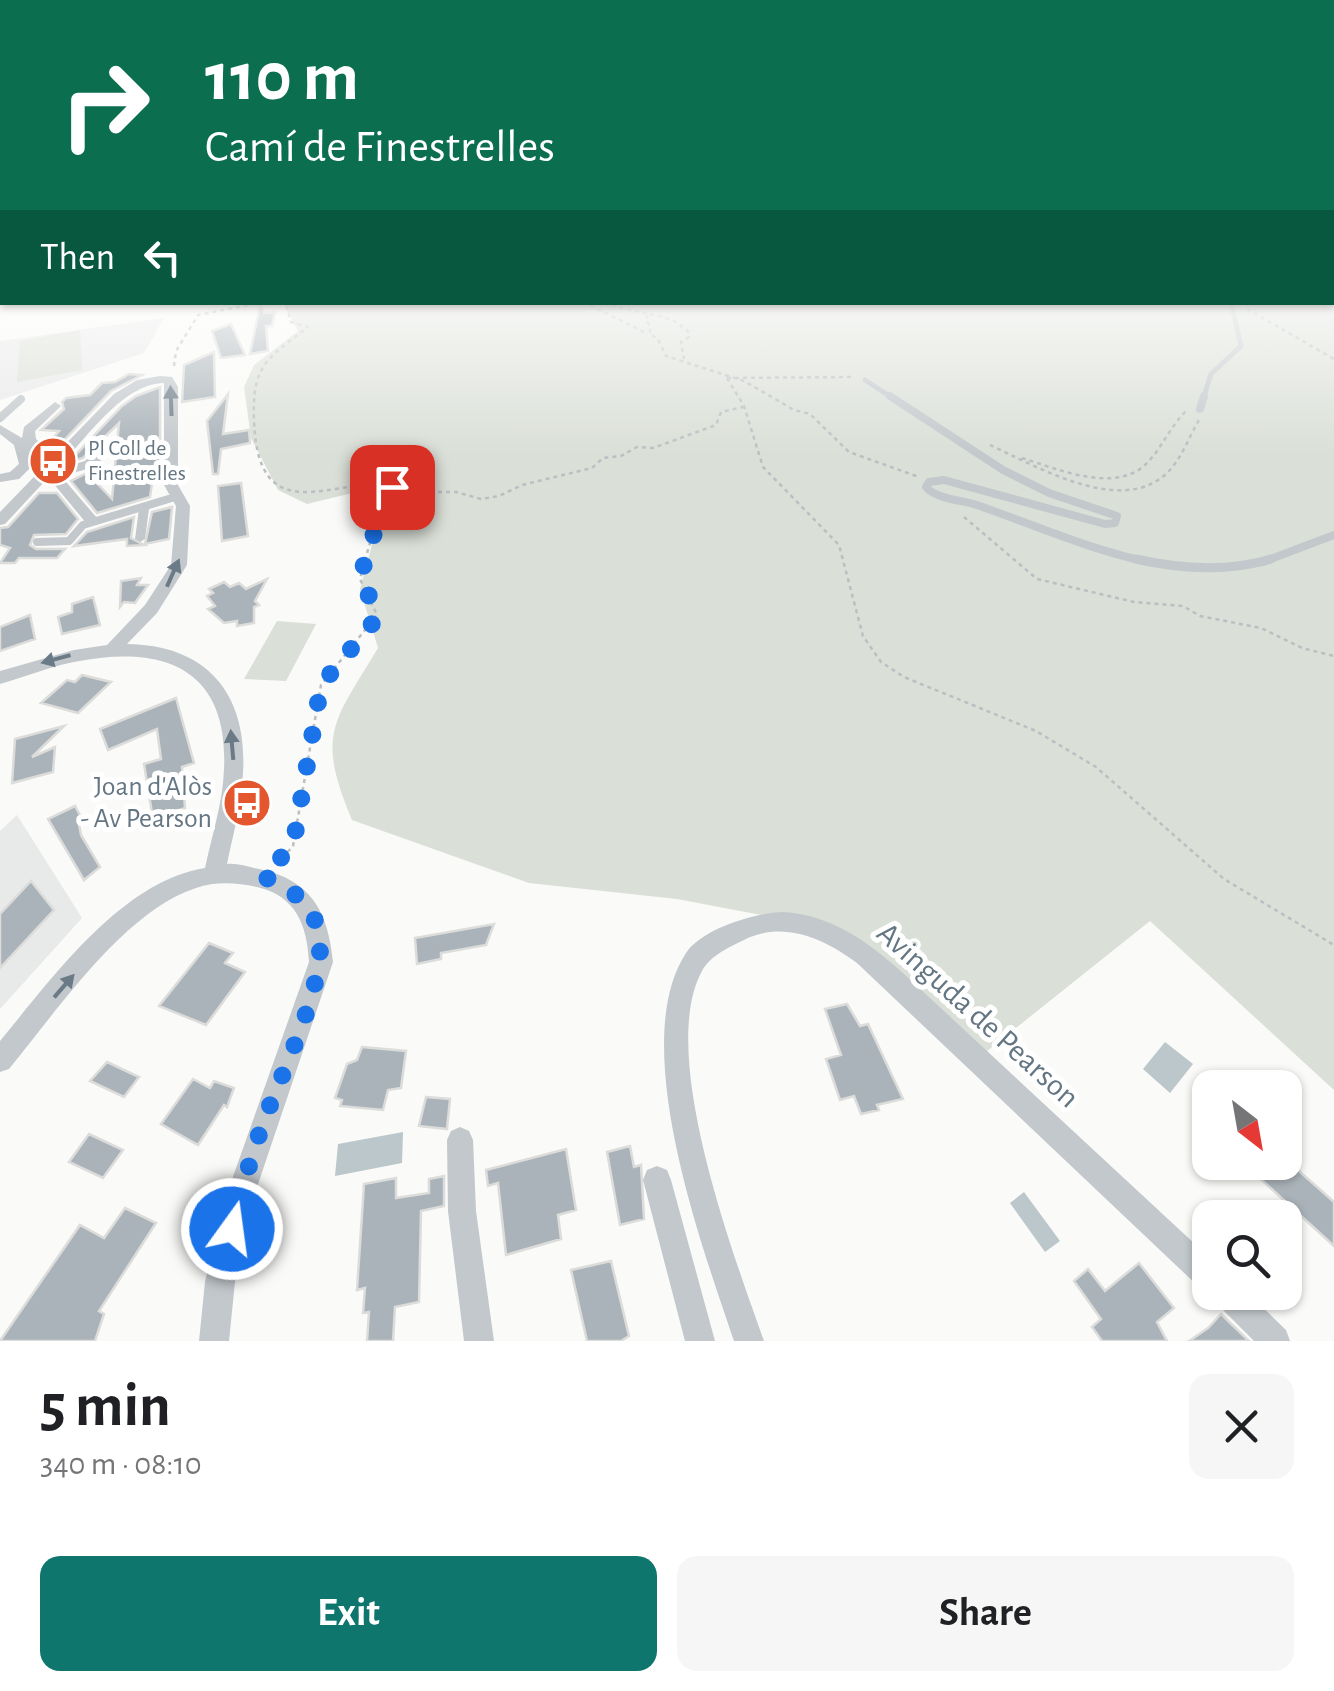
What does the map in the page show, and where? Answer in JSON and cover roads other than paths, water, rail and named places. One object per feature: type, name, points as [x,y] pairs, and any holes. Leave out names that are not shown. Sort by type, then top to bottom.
[{"type":"street","points":[[0,521],[133,385],[150,379],[168,380],[172,387],[170,460],[175,497],[183,506],[179,565],[150,609],[114,648]]},
{"type":"street","points":[[26,459],[35,444],[30,441],[29,430],[55,406]]},
{"type":"street","points":[[0,429],[18,440],[26,459],[26,466],[4,478]]},
{"type":"street","points":[[42,478],[90,464],[106,447]]},
{"type":"street","points":[[42,478],[58,479],[92,521]]},
{"type":"street","points":[[140,539],[144,508]]},
{"type":"street","points":[[0,678],[66,656],[114,648],[146,650],[182,659],[207,675],[228,706],[235,754],[230,804],[214,875]]},
{"type":"street","points":[[0,1060],[126,916],[171,888],[214,875],[262,876],[291,889],[308,908],[319,928],[320,962],[238,1202],[220,1282],[214,1341]]},
{"type":"street","name":"Avinguda de Pearson","points":[[749,1341],[718,1253],[688,1131],[675,1053],[678,999],[694,961],[746,927],[788,920],[834,935],[878,969],[1192,1261]]},
{"type":"street","points":[[460,1140],[462,1211],[479,1341]]},
{"type":"street","points":[[657,1180],[700,1341]]},
{"type":"street","points":[[1243,1310],[1275,1341]]},
{"type":"lane","points":[[1200,405],[1211,374],[1240,346],[1237,330]]},
{"type":"lane","points":[[865,380],[1004,470],[1049,493],[1113,513],[1118,520],[1104,524],[944,480],[929,482],[926,488],[931,493],[974,501],[1068,540],[1172,568],[1223,568],[1307,550],[1334,535]]},
{"type":"lane","points":[[0,418],[21,399]]},
{"type":"lane","points":[[37,542],[69,542],[83,525],[92,521],[175,497]]},
{"type":"place","name":"Pl Coll de Finestrelles","points":[[53,461]]},
{"type":"place","name":"Joan d'Alòs - Av Pearson","points":[[247,803]]}]
